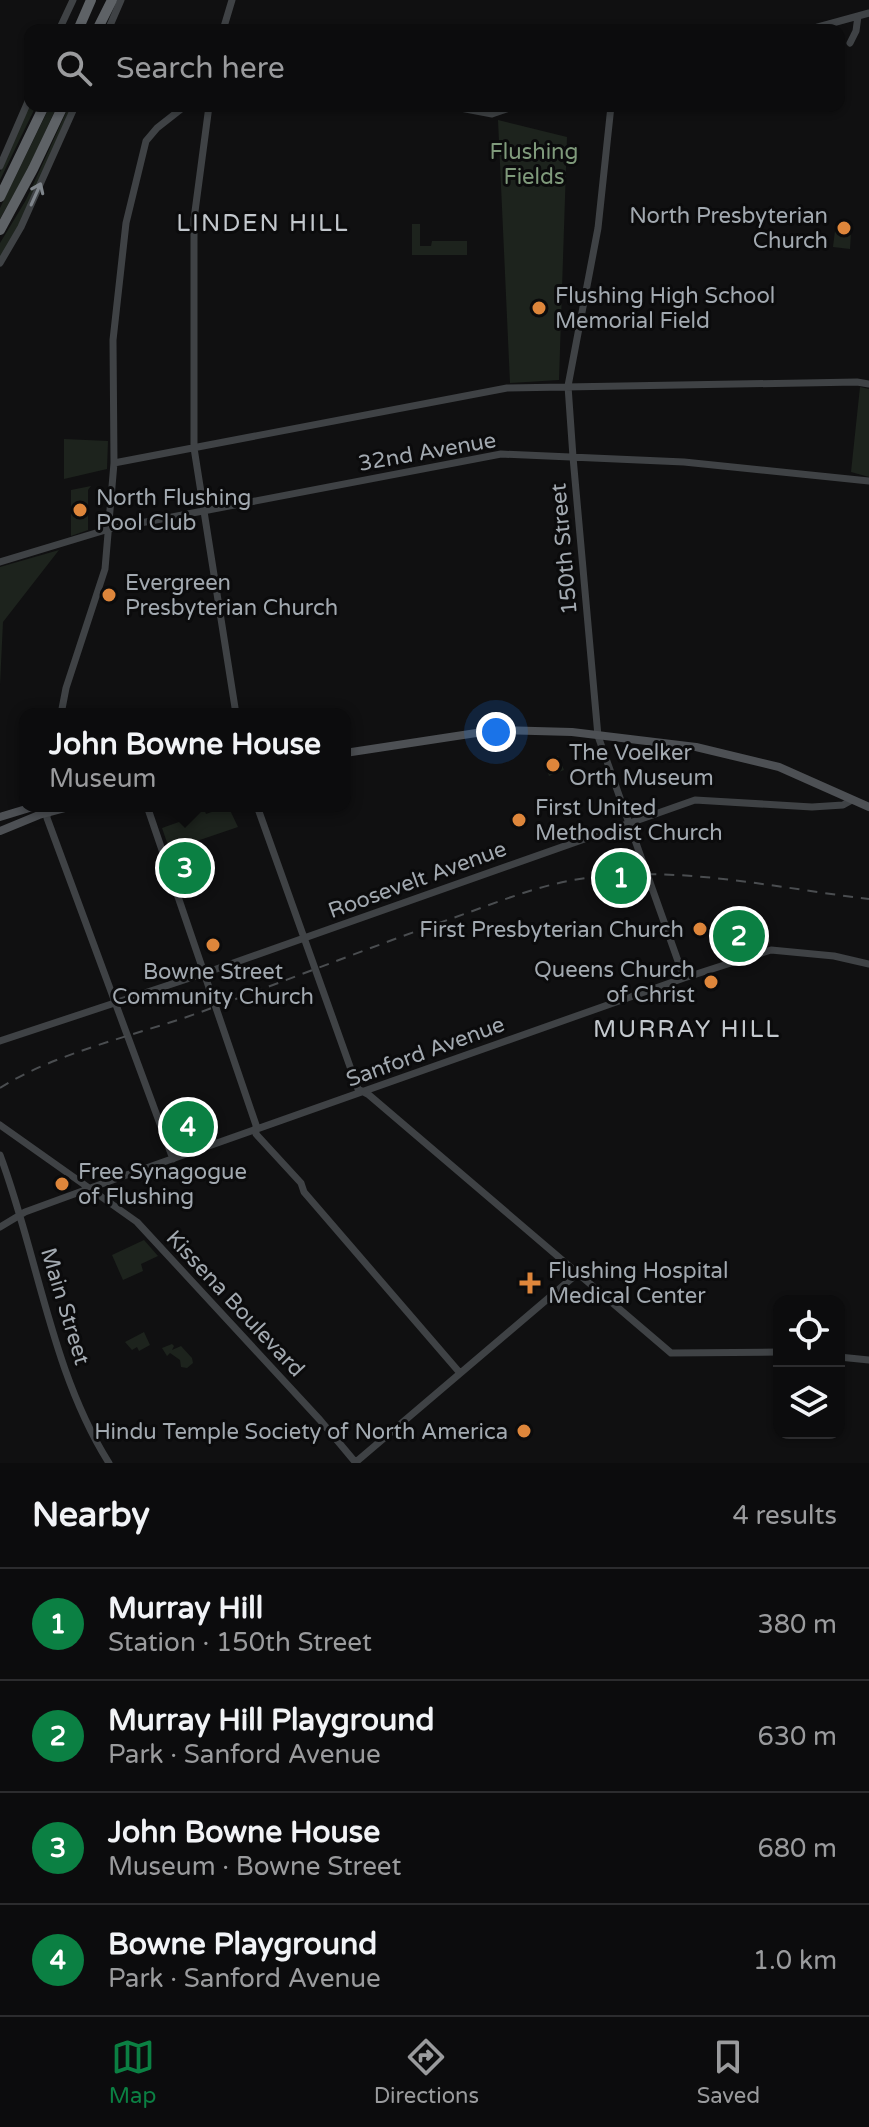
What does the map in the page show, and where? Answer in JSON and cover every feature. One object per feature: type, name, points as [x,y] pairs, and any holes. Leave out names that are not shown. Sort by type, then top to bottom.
[{"type":"highway","points":[[80,24],[90,0]]},
{"type":"highway","points":[[100,24],[110,0]]},
{"type":"highway","points":[[0,197],[42,112]]},
{"type":"highway","points":[[0,230],[60,112]]},
{"type":"highway","points":[[0,186],[34,130]]},
{"type":"main road","points":[[351,752],[496,730],[598,735],[696,747],[779,767],[869,807]]},
{"type":"main road","points":[[0,817],[31,812]]},
{"type":"main road","points":[[0,831],[39,812]]},
{"type":"street","points":[[62,24],[73,0]]},
{"type":"street","points":[[111,24],[121,0]]},
{"type":"street","points":[[225,24],[232,0]]},
{"type":"street","points":[[829,24],[869,13]]},
{"type":"street","points":[[850,43],[858,16]]},
{"type":"street","points":[[0,166],[24,111]]},
{"type":"street","points":[[0,263],[21,227],[72,112]]},
{"type":"street","points":[[62,708],[105,569],[114,463],[113,340],[126,223],[146,141],[178,112]]},
{"type":"street","points":[[208,112],[194,219],[194,448],[235,708]]},
{"type":"street","points":[[507,118],[509,112]]},
{"type":"street","name":"150th Street","points":[[610,112],[598,228],[568,386],[573,457],[598,735],[684,978]]},
{"type":"street","points":[[114,463],[502,389],[773,382],[869,384]]},
{"type":"street","name":"32nd Avenue","points":[[0,562],[109,529],[501,454],[688,462],[869,481]]},
{"type":"street","name":"Roosevelt Avenue","points":[[0,1041],[205,973],[695,800],[812,807],[843,805],[852,800]]},
{"type":"street","points":[[44,812],[173,1159]]},
{"type":"street","points":[[149,812],[256,1134],[301,1183],[304,1192],[460,1373]]},
{"type":"street","points":[[259,812],[358,1089],[671,1353],[773,1352]]},
{"type":"street","name":"Sanford Avenue","points":[[0,1227],[19,1215],[91,1188],[771,950],[834,956],[869,964]]},
{"type":"street","name":"Kissena Boulevard","points":[[0,1125],[137,1222],[356,1462]]},
{"type":"street","name":"Main Street","points":[[0,1155],[69,1379],[109,1463]]},
{"type":"street","points":[[356,1462],[578,1273]]},
{"type":"street","points":[[845,1358],[869,1360]]},
{"type":"green space","points":[[26,112],[33,112],[0,180],[0,172]]},
{"type":"green space","points":[[47,112],[54,112],[0,219],[0,208]]},
{"type":"green space","points":[[66,112],[69,112],[12,240],[0,258],[0,243],[26,200]]},
{"type":"green space","name":"Flushing Fields","points":[[498,120],[567,137],[559,380],[510,383]]},
{"type":"green space","points":[[412,224],[420,224],[420,246],[431,246],[432,241],[467,241],[467,255],[412,255]]},
{"type":"green space","points":[[835,231],[851,233],[850,249],[833,247]]},
{"type":"green space","points":[[860,387],[869,389],[869,477],[851,472]]},
{"type":"green space","points":[[64,439],[108,441],[107,469],[64,479]]},
{"type":"green space","name":"North Flushing Pool Club","points":[[91,486],[88,490],[88,530],[71,536],[71,490]]},
{"type":"green space","points":[[59,550],[3,622],[0,685],[0,567]]},
{"type":"green space","name":"The Voelker Orth Museum","points":[[558,756],[564,770],[549,776],[544,761]]},
{"type":"green space","points":[[195,812],[231,812],[238,827],[191,843],[202,876],[181,883],[162,828],[190,818],[189,814]]},
{"type":"green space","points":[[753,916],[755,937],[770,939],[770,944],[726,957],[720,920]]},
{"type":"green space","points":[[187,1108],[192,1119],[204,1114],[213,1138],[177,1151],[164,1116]]},
{"type":"green space","points":[[144,1240],[158,1256],[141,1264],[143,1271],[123,1280],[112,1255]]},
{"type":"green space","points":[[144,1332],[150,1345],[139,1351],[137,1347],[132,1350],[125,1342]]},
{"type":"green space","points":[[172,1344],[172,1350],[181,1346],[193,1363],[187,1368],[181,1367],[180,1360],[170,1353],[167,1356],[162,1348]]},
{"type":"railway","points":[[0,1088],[74,1053],[209,1009],[502,900],[569,881],[621,875],[692,876],[869,899]]},
{"type":"place","name":"North Presbyterian Church","points":[[844,228]]},
{"type":"place","name":"Flushing High School Memorial Field","points":[[539,308]]},
{"type":"place","name":"North Flushing Pool Club","points":[[80,510]]},
{"type":"place","name":"Evergreen Presbyterian Church","points":[[109,595]]},
{"type":"place","name":"The Voelker Orth Museum","points":[[553,765]]},
{"type":"place","name":"First United Methodist Church","points":[[519,820]]},
{"type":"place","name":"John Bowne House","points":[[185,868]]},
{"type":"place","name":"Murray Hill","points":[[621,878]]},
{"type":"place","name":"First Presbyterian Church","points":[[700,929]]},
{"type":"place","name":"Murray Hill Playground","points":[[739,936]]},
{"type":"place","name":"Bowne Street Community Church","points":[[213,945]]},
{"type":"place","name":"Queens Church of Christ","points":[[711,982]]},
{"type":"place","name":"Bowne Playground","points":[[188,1127]]},
{"type":"place","name":"Free Synagogue of Flushing","points":[[62,1184]]},
{"type":"place","name":"Flushing Hospital Medical Center","points":[[530,1283]]},
{"type":"place","name":"Hindu Temple Society of North America","points":[[524,1431]]},
{"type":"district","name":"LINDEN HILL","points":[[263,223]]},
{"type":"district","name":"MURRAY HILL","points":[[687,1029]]}]
